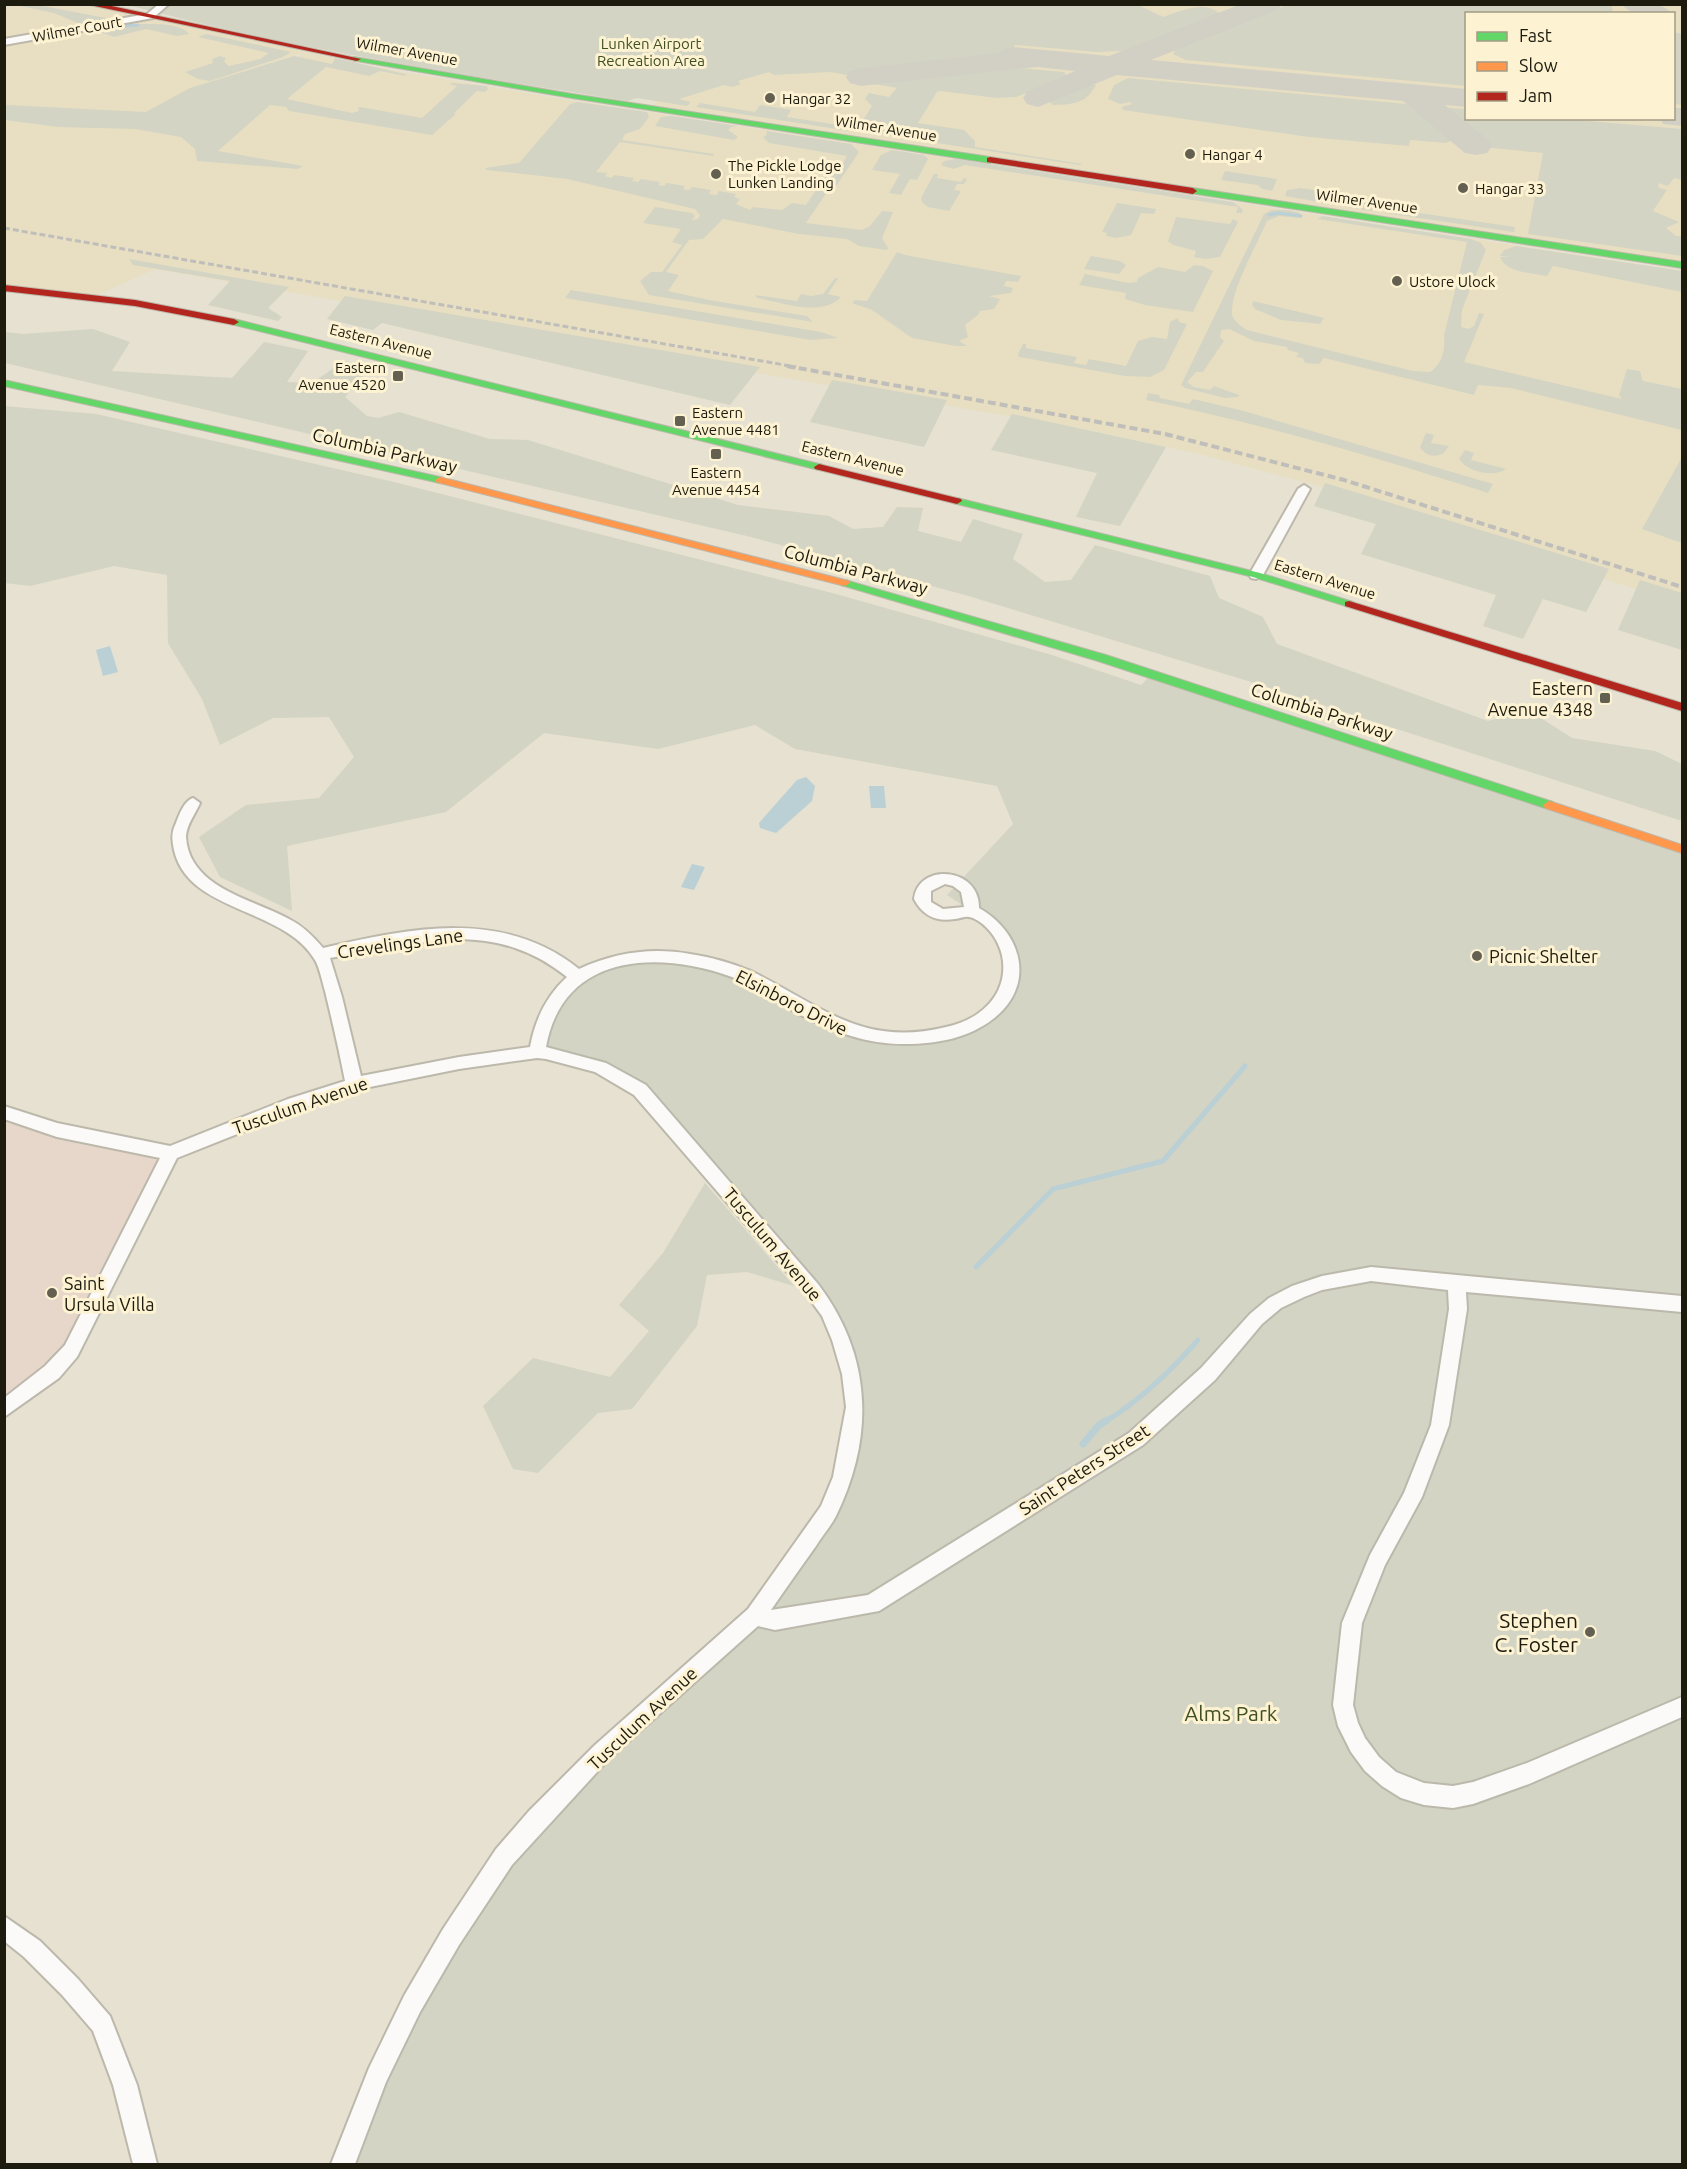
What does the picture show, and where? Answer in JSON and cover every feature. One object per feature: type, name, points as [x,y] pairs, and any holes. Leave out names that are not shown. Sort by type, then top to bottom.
[{"type":"main road","name":"Wilmer Avenue","points":[[88,4],[376,63],[572,96],[1683,265]]},
{"type":"main road","name":"Eastern Avenue","points":[[4,288],[104,298],[250,325],[1256,575],[1683,707]]},
{"type":"main road","name":"Columbia Parkway","points":[[4,374],[307,439],[912,588],[1260,695]]},
{"type":"main road","name":"Columbia Parkway","points":[[4,384],[397,469],[845,583],[1102,658],[1683,849]]},
{"type":"main road","name":"Columbia Parkway","points":[[1393,739],[1671,831]]},
{"type":"street","points":[[150,16],[165,4]]},
{"type":"street","name":"Wilmer Court","points":[[4,42],[150,16]]},
{"type":"street","points":[[1256,575],[1304,489]]},
{"type":"street","points":[[193,803],[179,835],[187,865],[194,875],[220,895],[283,921],[299,931],[320,955],[343,1026],[354,1084]]},
{"type":"street","name":"Elsinboro Drive","points":[[576,976],[627,958],[658,955],[689,957],[743,975],[824,1021],[856,1034],[892,1038],[934,1037],[959,1030],[987,1016],[1007,992],[1012,972],[1011,953],[997,928],[970,911]]},
{"type":"street","name":"Crevelings Lane","points":[[320,955],[358,945],[441,933],[477,932],[528,944],[561,962],[576,976]]},
{"type":"street","points":[[537,1052],[545,1017],[564,987],[576,976]]},
{"type":"street","name":"Tusculum Avenue","points":[[171,1153],[294,1104],[354,1084],[459,1063],[537,1052],[600,1067],[640,1090],[812,1289],[829,1312],[841,1340],[851,1374],[855,1407],[843,1477],[828,1512],[755,1616],[602,1752],[504,1857],[451,1937],[412,2004],[377,2076],[344,2164]]},
{"type":"street","points":[[4,1112],[57,1130],[171,1153],[71,1351],[52,1372],[4,1409]]},
{"type":"street","name":"Saint Peters Street","points":[[755,1616],[775,1620],[872,1604],[1136,1439],[1208,1374],[1256,1318],[1275,1303],[1322,1282],[1371,1274],[1683,1304]]},
{"type":"street","points":[[1457,1284],[1458,1309],[1440,1425],[1412,1497],[1377,1561],[1352,1623],[1343,1705],[1348,1726],[1358,1745],[1372,1764],[1389,1779],[1409,1790],[1453,1797],[1473,1793],[1529,1773],[1683,1707]]},
{"type":"street","points":[[4,1927],[32,1949],[70,1987],[102,2024],[125,2085],[145,2164]]},
{"type":"shaded area","points":[[4,5],[88,5],[385,69],[550,97],[1682,271],[1682,605],[1375,501],[1199,454],[1083,429],[155,269],[93,297],[5,288]],"holes":[[[303,53],[236,128],[190,88]]]},
{"type":"shaded area","points":[[870,5],[1682,5],[1682,262],[654,105],[656,101]]},
{"type":"shaded area","name":"Saint Ursula Villa","points":[[5,1112],[171,1153],[71,1351],[5,1409]]},
{"type":"green space","name":"Lunken Airport Recreation Area","points":[[1136,4],[1163,17],[1199,7],[1213,9],[1219,13],[1215,18],[1139,48],[1097,52],[1015,45],[1009,60],[853,76],[830,72],[774,75],[769,72],[738,81],[741,84],[733,87],[724,85],[679,99],[691,102],[687,106],[637,98],[627,101],[314,48],[128,5]]},
{"type":"green space","points":[[1608,4],[1612,7],[1613,12],[1465,12],[1465,86],[1186,60],[1173,54],[1177,48],[1287,5]]},
{"type":"green space","points":[[15,5],[38,5],[111,19],[82,25],[54,13]]},
{"type":"green space","points":[[138,24],[179,27],[189,34],[177,36],[146,29],[114,37],[103,33],[76,33],[28,43],[38,38],[65,32]]},
{"type":"green space","points":[[1675,32],[1682,34],[1682,105],[1675,104]]},
{"type":"green space","points":[[207,34],[291,52],[283,57],[210,81],[198,79],[185,72],[213,63],[212,59],[220,56],[226,58],[224,62],[229,66],[260,59],[269,53],[198,37]]},
{"type":"green space","points":[[294,56],[332,64],[335,58],[405,74],[406,76],[380,71],[369,76],[326,67],[287,99],[352,113],[359,111],[360,107],[422,118],[457,86],[449,84],[487,86],[488,89],[485,92],[477,91],[432,135],[289,111],[286,107],[270,105],[218,151],[303,166],[298,169],[197,161],[195,149],[181,137],[135,129],[58,127],[5,120],[5,105],[146,112],[190,88]]},
{"type":"green space","points":[[1007,67],[1064,72],[1068,77],[1016,97],[997,98],[940,91],[937,92],[918,123],[964,130],[975,141],[975,147],[1082,164],[859,131],[860,125],[872,106],[865,99],[869,93],[889,97],[897,88],[875,84],[878,79]]},
{"type":"green space","points":[[1128,78],[1407,104],[1452,140],[1446,143],[1410,140],[1409,146],[1309,137],[1123,110],[1122,107],[1132,104],[1130,102],[1120,104],[1108,99],[1114,85]]},
{"type":"green space","points":[[1084,82],[1096,85],[1088,96],[1079,102],[1053,105],[1050,102],[1054,94]]},
{"type":"green space","points":[[578,102],[647,112],[649,117],[640,129],[625,134],[622,140],[714,154],[713,156],[620,142],[596,172],[607,173],[605,176],[612,178],[614,175],[634,178],[632,181],[638,182],[641,179],[660,182],[658,185],[664,186],[667,183],[685,186],[683,189],[689,190],[692,187],[711,190],[709,194],[717,195],[719,191],[736,194],[734,197],[740,199],[736,204],[750,210],[753,207],[782,210],[792,203],[806,205],[826,175],[760,164],[762,161],[838,172],[847,156],[769,143],[763,137],[766,136],[767,131],[851,144],[859,152],[832,192],[827,192],[806,223],[862,230],[870,226],[882,211],[893,212],[882,238],[888,248],[887,250],[859,246],[847,239],[799,234],[723,219],[703,239],[689,240],[666,272],[679,275],[668,291],[807,316],[813,322],[649,295],[640,281],[651,272],[662,272],[682,245],[672,242],[681,229],[643,223],[655,207],[692,213],[695,216],[692,220],[698,219],[700,215],[695,209],[567,179],[485,168],[519,163],[570,104]]},
{"type":"green space","points":[[700,103],[755,112],[760,105],[791,110],[787,117],[851,127],[849,131],[696,107]]},
{"type":"green space","points":[[1450,108],[1465,109],[1465,120],[1577,120],[1682,129],[1682,180],[1674,178],[1668,186],[1658,183],[1659,188],[1667,190],[1653,211],[1679,222],[1666,228],[1676,236],[1682,236],[1682,256],[1528,234],[1543,153],[1492,148],[1445,111]]},
{"type":"green space","points":[[672,116],[738,126],[728,130],[738,137],[734,140],[655,126],[661,117]]},
{"type":"green space","points":[[892,150],[924,155],[928,159],[917,180],[910,179],[901,195],[889,193],[900,174],[872,170],[881,155]]},
{"type":"green space","points":[[956,159],[1233,202],[1243,210],[1242,213],[1236,213],[1238,207],[965,165],[953,169],[941,165],[944,161]]},
{"type":"green space","points":[[1225,171],[1277,179],[1272,191],[1262,189],[1258,185],[1221,180]]},
{"type":"green space","points":[[934,174],[938,174],[937,178],[961,182],[964,178],[967,179],[964,184],[957,184],[954,190],[961,191],[949,211],[928,207],[922,202],[921,198]]},
{"type":"green space","points":[[1301,188],[1377,200],[1371,211],[1285,196],[1287,190]]},
{"type":"green space","points":[[1117,203],[1156,209],[1154,214],[1141,213],[1131,235],[1117,238],[1106,236],[1107,233],[1102,232]]},
{"type":"green space","points":[[1385,208],[1515,227],[1514,232],[1385,213]]},
{"type":"green space","points":[[1271,210],[1300,213],[1301,218],[1279,216],[1267,221],[1240,280],[1233,303],[1234,318],[1247,330],[1413,371],[1430,372],[1438,365],[1442,356],[1444,335],[1467,242],[1318,219],[1322,216],[1471,239],[1481,243],[1486,250],[1462,310],[1461,327],[1468,329],[1474,326],[1479,313],[1484,314],[1464,362],[1622,399],[1619,395],[1627,369],[1640,371],[1643,381],[1682,389],[1682,430],[1511,388],[1478,385],[1474,395],[1324,358],[1319,364],[1305,363],[1303,358],[1296,357],[1299,353],[1288,350],[1287,347],[1254,341],[1229,329],[1221,330],[1220,337],[1224,341],[1203,372],[1196,372],[1187,382],[1194,387],[1210,390],[1214,386],[1239,395],[1238,397],[1225,398],[1185,388],[1181,385],[1264,214]]},
{"type":"green space","points":[[1176,217],[1230,224],[1233,219],[1238,222],[1220,257],[1205,259],[1194,257],[1196,251],[1173,245],[1168,241]]},
{"type":"green space","points":[[1516,246],[1682,271],[1682,292],[1553,266],[1547,276],[1520,271],[1508,266],[1500,257],[1511,257],[1500,256],[1504,250]]},
{"type":"green space","points":[[897,252],[1021,276],[1018,282],[1006,281],[1004,286],[1013,288],[1011,293],[989,296],[1000,299],[994,309],[980,311],[965,325],[968,337],[959,341],[967,346],[912,338],[872,310],[852,303],[855,300],[867,301]]},
{"type":"green space","points":[[1091,256],[1120,261],[1126,265],[1119,274],[1084,269]]},
{"type":"green space","points":[[129,259],[289,287],[268,308],[282,317],[278,321],[208,305],[230,281],[133,265]]},
{"type":"green space","points":[[1194,265],[1213,271],[1193,312],[1145,305],[1125,299],[1126,293],[1079,285],[1085,274],[1128,283],[1137,282],[1138,278],[1158,267],[1185,272]]},
{"type":"green space","points":[[835,278],[838,278],[828,294],[841,297],[823,307],[789,305],[757,298],[755,295],[797,301],[801,294],[811,296],[823,294]]},
{"type":"green space","points":[[571,290],[821,332],[838,338],[811,340],[565,298]]},
{"type":"green space","points":[[345,296],[760,367],[730,405],[382,323],[373,330],[327,319]]},
{"type":"green space","points":[[1253,301],[1324,318],[1320,324],[1281,320],[1255,309],[1252,305]]},
{"type":"green space","points":[[1178,318],[1179,322],[1187,324],[1164,370],[1150,377],[1125,376],[1019,357],[1018,354],[1023,344],[1026,344],[1026,348],[1077,357],[1074,363],[1086,365],[1089,359],[1126,366],[1138,341],[1152,337],[1167,339],[1170,322]]},
{"type":"green space","points":[[93,329],[130,342],[112,371],[232,378],[264,342],[308,351],[287,382],[312,383],[344,361],[372,366],[345,397],[367,416],[378,418],[399,412],[490,439],[528,440],[738,505],[829,516],[853,529],[883,527],[897,507],[923,508],[918,531],[961,542],[973,519],[1023,534],[1013,559],[1045,582],[1071,580],[1095,545],[1210,576],[1219,598],[1263,617],[1277,644],[1488,721],[1530,711],[1572,738],[1655,751],[1682,764],[1682,821],[1248,681],[965,595],[751,537],[5,363],[5,332],[23,334]]},
{"type":"green space","points":[[832,380],[947,400],[924,447],[810,422]]},
{"type":"green space","points":[[1148,393],[1189,404],[1193,399],[1240,410],[1493,484],[1488,493],[1318,442],[1146,400]]},
{"type":"green space","name":"Alms Park","points":[[4,406],[96,414],[394,482],[836,594],[1052,655],[1141,685],[1152,674],[1682,849],[1682,2164],[343,2164],[377,2076],[504,1857],[755,1616],[828,1512],[855,1407],[829,1312],[621,1078],[537,1052],[576,976],[658,955],[743,975],[856,1033],[934,1037],[987,1016],[1013,972],[997,928],[947,895],[1013,824],[997,786],[795,749],[755,725],[658,749],[544,733],[446,812],[287,846],[292,911],[220,877],[199,837],[246,805],[319,798],[354,757],[329,717],[273,718],[220,745],[202,699],[168,643],[167,575],[114,566],[30,586],[5,583]]},
{"type":"green space","points":[[1012,414],[1166,447],[1120,526],[1076,517],[1097,473],[991,450]]},
{"type":"green space","points":[[1426,433],[1434,435],[1431,443],[1449,446],[1444,453],[1430,455],[1422,450],[1420,447]]},
{"type":"green space","points":[[1465,450],[1474,453],[1471,460],[1506,469],[1494,473],[1474,470],[1459,459]]},
{"type":"green space","points":[[1682,457],[1682,543],[1642,529]]},
{"type":"green space","points":[[1325,483],[1609,569],[1586,612],[1543,599],[1523,639],[1483,626],[1496,595],[1361,554],[1376,524],[1314,506]]},
{"type":"green space","points":[[1640,580],[1682,593],[1682,650],[1618,630]]},
{"type":"green space","points":[[705,1183],[794,1286],[747,1272],[707,1275],[697,1326],[632,1409],[598,1413],[538,1473],[513,1469],[483,1406],[533,1358],[610,1377],[649,1331],[619,1305],[663,1253]]},
{"type":"water","points":[[110,646],[118,672],[103,676],[96,650]]},
{"type":"water","points":[[806,777],[815,786],[812,801],[776,833],[760,828],[759,823],[797,780]]},
{"type":"water","points":[[869,786],[884,786],[886,808],[871,808]]},
{"type":"water","points":[[692,864],[705,867],[694,890],[681,887]]},
{"type":"waterway","points":[[89,29],[138,25]]},
{"type":"waterway","points":[[1269,215],[1278,213],[1301,216]]},
{"type":"waterway","points":[[976,1267],[1053,1189],[1163,1161],[1245,1066]]},
{"type":"waterway","points":[[1105,1422],[1154,1384],[1198,1340]]},
{"type":"waterway","points":[[1083,1444],[1098,1426],[1107,1420]]},
{"type":"taxiway","points":[[1113,65],[1268,4]]},
{"type":"taxiway","points":[[1636,4],[1654,12]]},
{"type":"taxiway","points":[[1012,56],[1037,58]]},
{"type":"taxiway","points":[[861,77],[1037,58]]},
{"type":"taxiway","points":[[1037,58],[1113,65]]},
{"type":"taxiway","points":[[1038,98],[1113,65]]},
{"type":"taxiway","points":[[1113,65],[1411,93]]},
{"type":"taxiway","points":[[1411,93],[1465,98]]},
{"type":"taxiway","points":[[1411,93],[1476,146]]},
{"type":"taxiway","points":[[1675,117],[1682,117]]},
{"type":"railway","points":[[4,228],[796,367]]},
{"type":"railway","points":[[787,366],[1165,434],[1344,480],[1682,587]]},
{"type":"traffic: fast","points":[[357,59],[572,96],[990,160]]},
{"type":"traffic: fast","points":[[1193,191],[1682,265]]},
{"type":"traffic: fast","points":[[234,322],[819,467]]},
{"type":"traffic: fast","points":[[4,383],[440,480]]},
{"type":"traffic: fast","points":[[957,501],[1256,575],[1349,604]]},
{"type":"traffic: fast","points":[[845,583],[1102,658],[1549,805]]},
{"type":"traffic: slow","points":[[440,480],[845,583]]},
{"type":"traffic: slow","points":[[1549,805],[1682,849]]},
{"type":"traffic: jam","points":[[88,4],[357,59]]},
{"type":"traffic: jam","points":[[990,160],[1193,191]]},
{"type":"traffic: jam","points":[[4,288],[135,303],[234,322]]},
{"type":"traffic: jam","points":[[819,467],[957,501]]},
{"type":"traffic: jam","points":[[1349,604],[1682,707]]},
{"type":"place","name":"Hangar 32","points":[[770,98]]},
{"type":"place","name":"Hangar 4","points":[[1190,154]]},
{"type":"place","name":"The Pickle Lodge Lunken Landing","points":[[716,174]]},
{"type":"place","name":"Hangar 33","points":[[1463,188]]},
{"type":"place","name":"Ustore Ulock","points":[[1397,281]]},
{"type":"place","name":"Eastern Avenue 4520","points":[[398,376]]},
{"type":"place","name":"Eastern Avenue 4481","points":[[680,421]]},
{"type":"place","name":"Eastern Avenue 4454","points":[[716,454]]},
{"type":"place","name":"Eastern Avenue 4348","points":[[1605,698]]},
{"type":"place","name":"Picnic Shelter","points":[[1477,956]]},
{"type":"place","name":"Saint Ursula Villa","points":[[52,1293]]},
{"type":"place","name":"Stephen C. Foster","points":[[1590,1632]]}]
